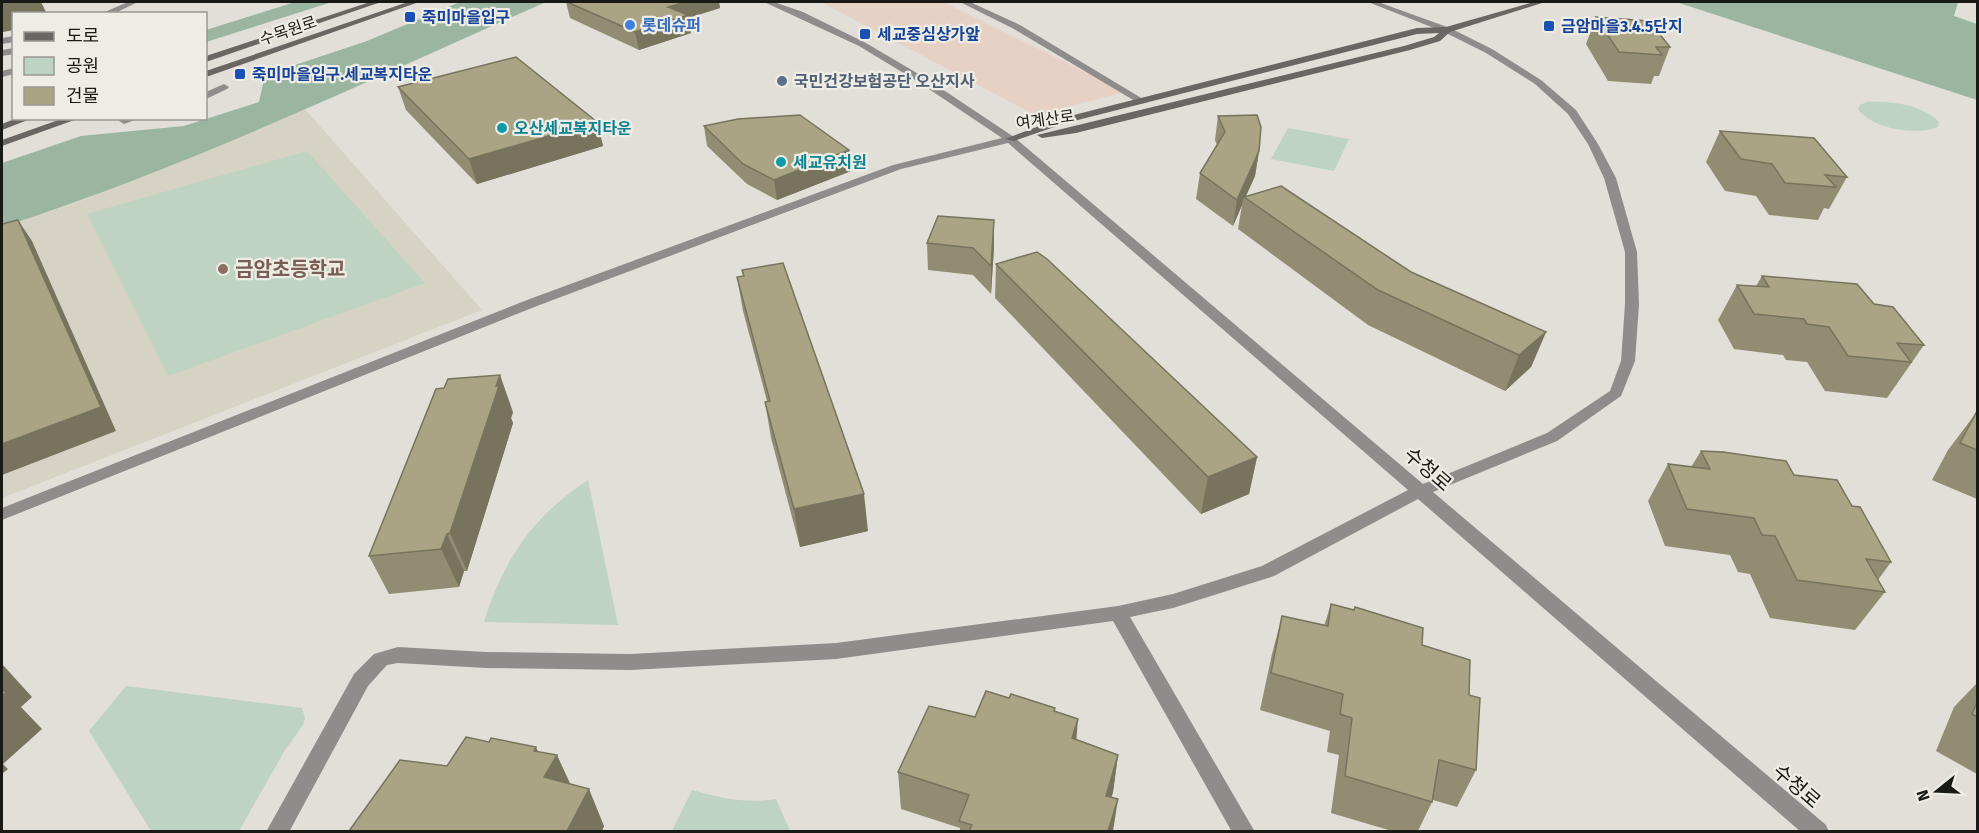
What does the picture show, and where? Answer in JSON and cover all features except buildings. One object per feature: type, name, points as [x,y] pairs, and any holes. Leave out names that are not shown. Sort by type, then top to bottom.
[{"type":"street","points":[[109,12],[134,2]]},
{"type":"street","name":"수목원로","points":[[207,59],[377,2]]},
{"type":"street","name":"수목원로","points":[[207,74],[415,2]]},
{"type":"street","name":"수청로","points":[[768,2],[853,40],[947,96],[1010,139],[1818,831]]},
{"type":"street","points":[[964,2],[1017,27],[1143,102]]},
{"type":"street","points":[[277,831],[361,680],[381,658],[398,655],[486,660],[631,662],[836,651],[1118,613],[1173,601],[1268,571],[1420,491],[1552,437],[1616,393],[1628,361],[1632,304],[1631,252],[1610,178],[1584,129],[1572,111],[1538,82],[1489,51],[1447,30],[1372,2]]},
{"type":"street","name":"여계산로","points":[[1010,139],[1062,121],[1417,31],[1447,30],[1541,2]]},
{"type":"street","name":"여계산로","points":[[1010,139],[1076,130],[1335,67],[1437,39],[1447,30]]},
{"type":"street","points":[[207,96],[224,87]]},
{"type":"street","points":[[2,127],[22,120]]},
{"type":"street","points":[[2,143],[69,120]]},
{"type":"street","points":[[2,514],[532,303],[897,166],[1010,139]]},
{"type":"street","points":[[1118,613],[1244,831]]},
{"type":"shaded area","points":[[821,2],[944,2],[1125,92],[1035,115]]},
{"type":"shaded area","name":"금암초등학교","points":[[305,109],[482,310],[2,498],[2,227],[78,202]]},
{"type":"green space","points":[[295,2],[332,2],[207,42],[207,30]]},
{"type":"green space","points":[[460,2],[546,2],[277,122],[140,178],[2,227],[2,163],[81,136],[184,126],[207,120],[259,102],[265,75],[367,41]]},
{"type":"green space","points":[[1676,2],[1958,2],[1954,16],[1977,24],[1977,100]]},
{"type":"green space","points":[[1867,102],[1896,103],[1915,107],[1939,122],[1938,127],[1929,130],[1907,131],[1884,126],[1873,122],[1858,109],[1860,105]]},
{"type":"green space","points":[[1288,128],[1349,139],[1334,171],[1271,159]]},
{"type":"green space","points":[[307,151],[425,283],[168,376],[87,214]]},
{"type":"green space","points":[[588,480],[618,625],[484,622],[501,578],[522,541],[551,509]]},
{"type":"green space","points":[[126,686],[302,708],[305,718],[303,725],[285,750],[239,831],[151,831],[89,731]]},
{"type":"green space","points":[[692,790],[734,799],[754,801],[776,799],[790,831],[672,831]]},
{"type":"place","name":"죽미마을입구","points":[[410,17]]},
{"type":"place","name":"롯데슈퍼","points":[[630,25]]},
{"type":"place","name":"금암마을3.4.5단지","points":[[1549,26]]},
{"type":"place","name":"세교중심상가앞","points":[[865,34]]},
{"type":"place","name":"죽미마을입구.세교복지타운","points":[[240,74]]},
{"type":"place","name":"국민건강보험공단 오산지사","points":[[782,81]]},
{"type":"place","name":"오산세교복지타운","points":[[502,128]]},
{"type":"place","name":"세교유치원","points":[[781,162]]},
{"type":"place","name":"금암초등학교","points":[[223,269]]}]
